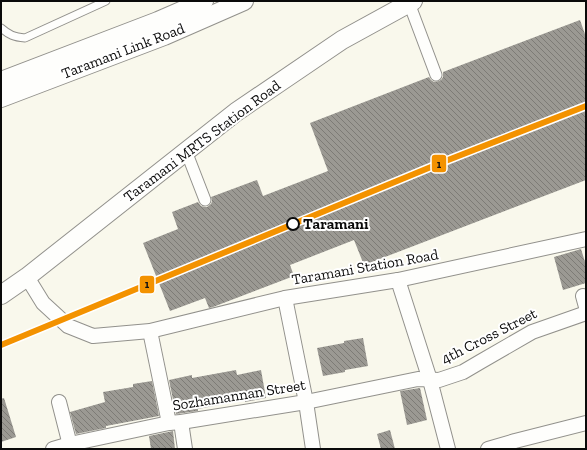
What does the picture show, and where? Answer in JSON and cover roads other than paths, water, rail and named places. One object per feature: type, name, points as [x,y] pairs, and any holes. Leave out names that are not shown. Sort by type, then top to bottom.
[{"type":"street","name":"Taramani Link Road","points":[[1,81],[158,21],[204,1]]},
{"type":"street","name":"Taramani Link Road","points":[[1,98],[164,36],[244,1]]},
{"type":"street","points":[[411,2],[436,75]]},
{"type":"street","name":"Taramani MRTS Station Road","points":[[1,295],[27,277],[236,112],[342,40],[411,2]]},
{"type":"street","points":[[186,151],[205,200]]},
{"type":"street","name":"Taramani Station Road","points":[[27,277],[43,302],[68,326],[93,336],[150,331],[285,298],[398,280],[586,240]]},
{"type":"street","points":[[398,280],[430,380],[448,449]]},
{"type":"street","points":[[285,298],[314,449]]},
{"type":"street","name":"4th Cross Street","points":[[430,380],[439,380],[463,372],[532,332],[586,313]]},
{"type":"street","points":[[150,331],[175,423],[185,449]]},
{"type":"street","name":"Sozhamannan Street","points":[[53,449],[71,447],[175,423],[306,402],[418,379],[430,380]]},
{"type":"street","points":[[59,402],[71,447]]},
{"type":"street","points":[[488,449],[516,445],[586,424]]},
{"type":"lane","points":[[1,28],[15,38],[25,38],[97,3],[106,1]]},
{"type":"place","name":"Taramani","points":[[293,224]]}]
